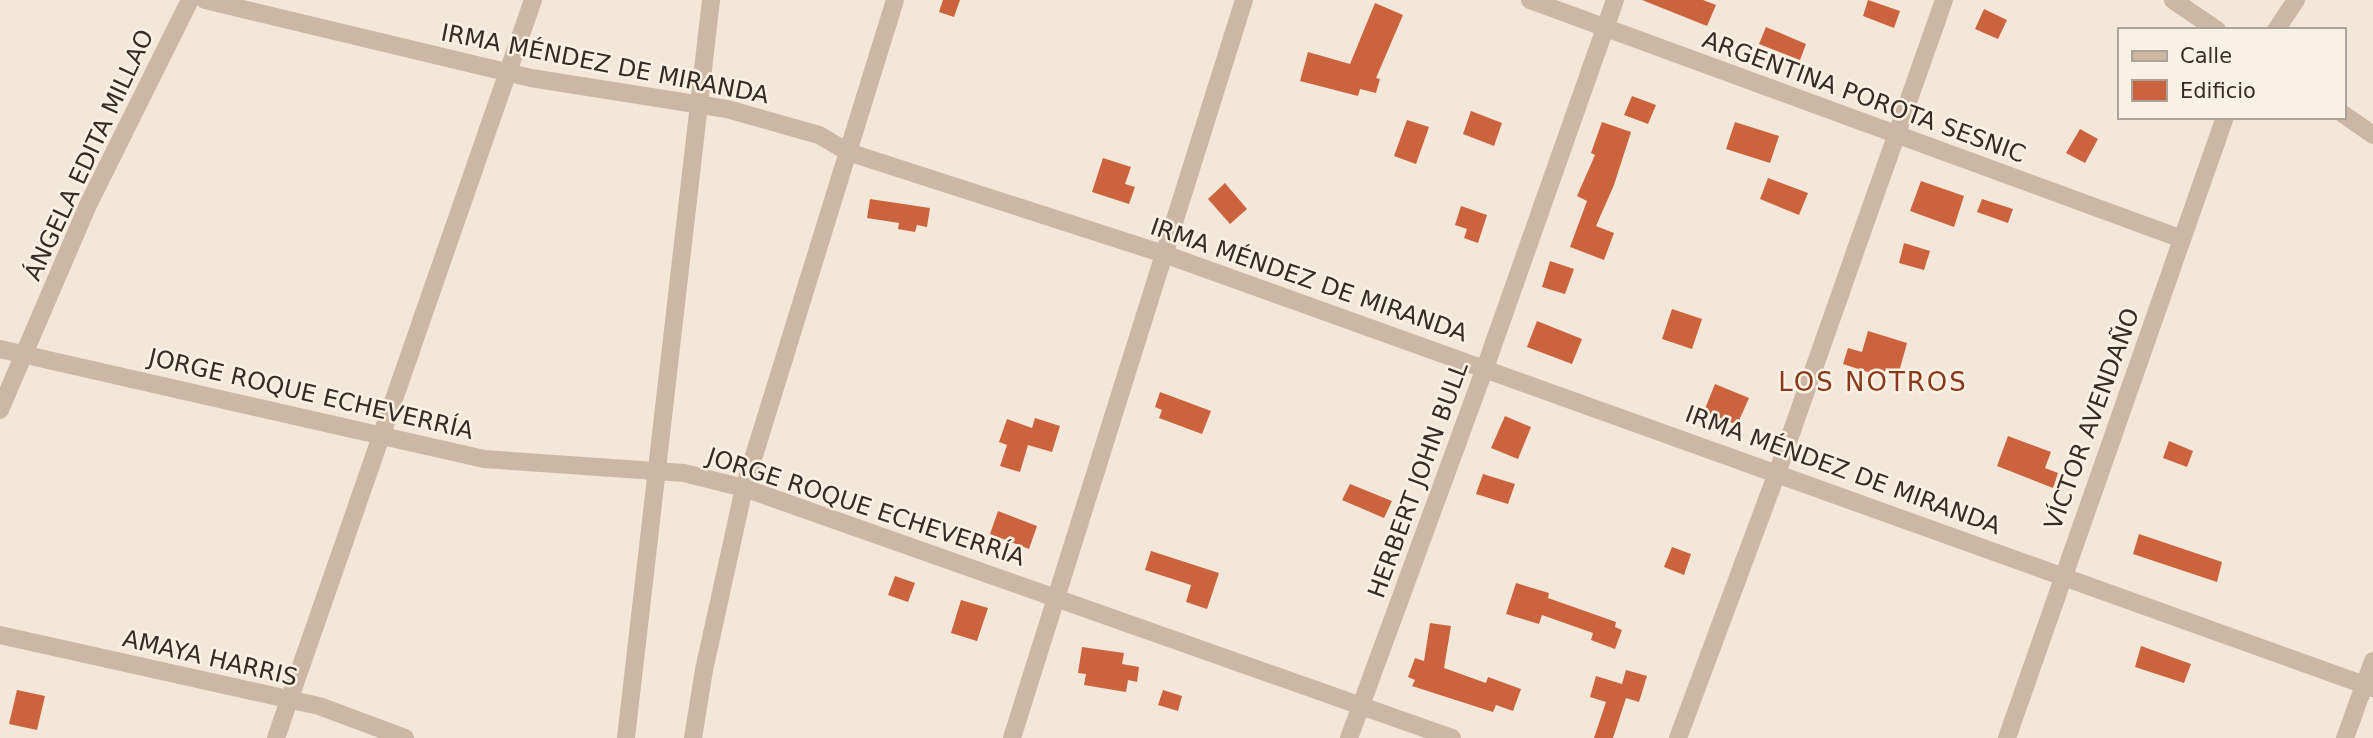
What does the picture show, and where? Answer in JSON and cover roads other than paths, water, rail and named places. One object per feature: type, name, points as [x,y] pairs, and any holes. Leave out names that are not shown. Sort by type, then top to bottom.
[{"type":"street","name":"ÁNGELA EDITA MILLAO","points":[[0,410],[89,205],[190,0]]},
{"type":"street","name":"IRMA MÉNDEZ DE MIRANDA","points":[[205,0],[508,73],[700,104],[820,135],[848,152],[1164,254],[2368,687]]},
{"type":"street","points":[[276,738],[533,0]]},
{"type":"street","points":[[626,738],[711,0]]},
{"type":"street","points":[[693,738],[704,670],[744,488],[895,0]]},
{"type":"street","points":[[1012,738],[1244,0]]},
{"type":"street","name":"ARGENTINA POROTA SESNIC","points":[[1530,0],[2182,239]]},
{"type":"street","name":"HERBERT JOHN BULL","points":[[1349,738],[1485,368],[1615,0]]},
{"type":"street","points":[[1678,738],[1777,473],[1944,0]]},
{"type":"street","points":[[2173,0],[2214,28]]},
{"type":"street","points":[[2277,28],[2296,0]]},
{"type":"street","points":[[2345,115],[2373,135]]},
{"type":"street","name":"VÍCTOR AVENDAÑO","points":[[2007,738],[2224,119]]},
{"type":"street","name":"JORGE ROQUE ECHEVERRÍA","points":[[0,349],[484,459],[658,471],[702,477],[744,488],[1452,738]]},
{"type":"street","name":"AMAYA HARRIS","points":[[0,635],[342,713],[405,738]]},
{"type":"street","points":[[2345,738],[2368,687],[2373,661]]},
{"type":"district","name":"LOS NOTROS","points":[[1873,382]]}]
